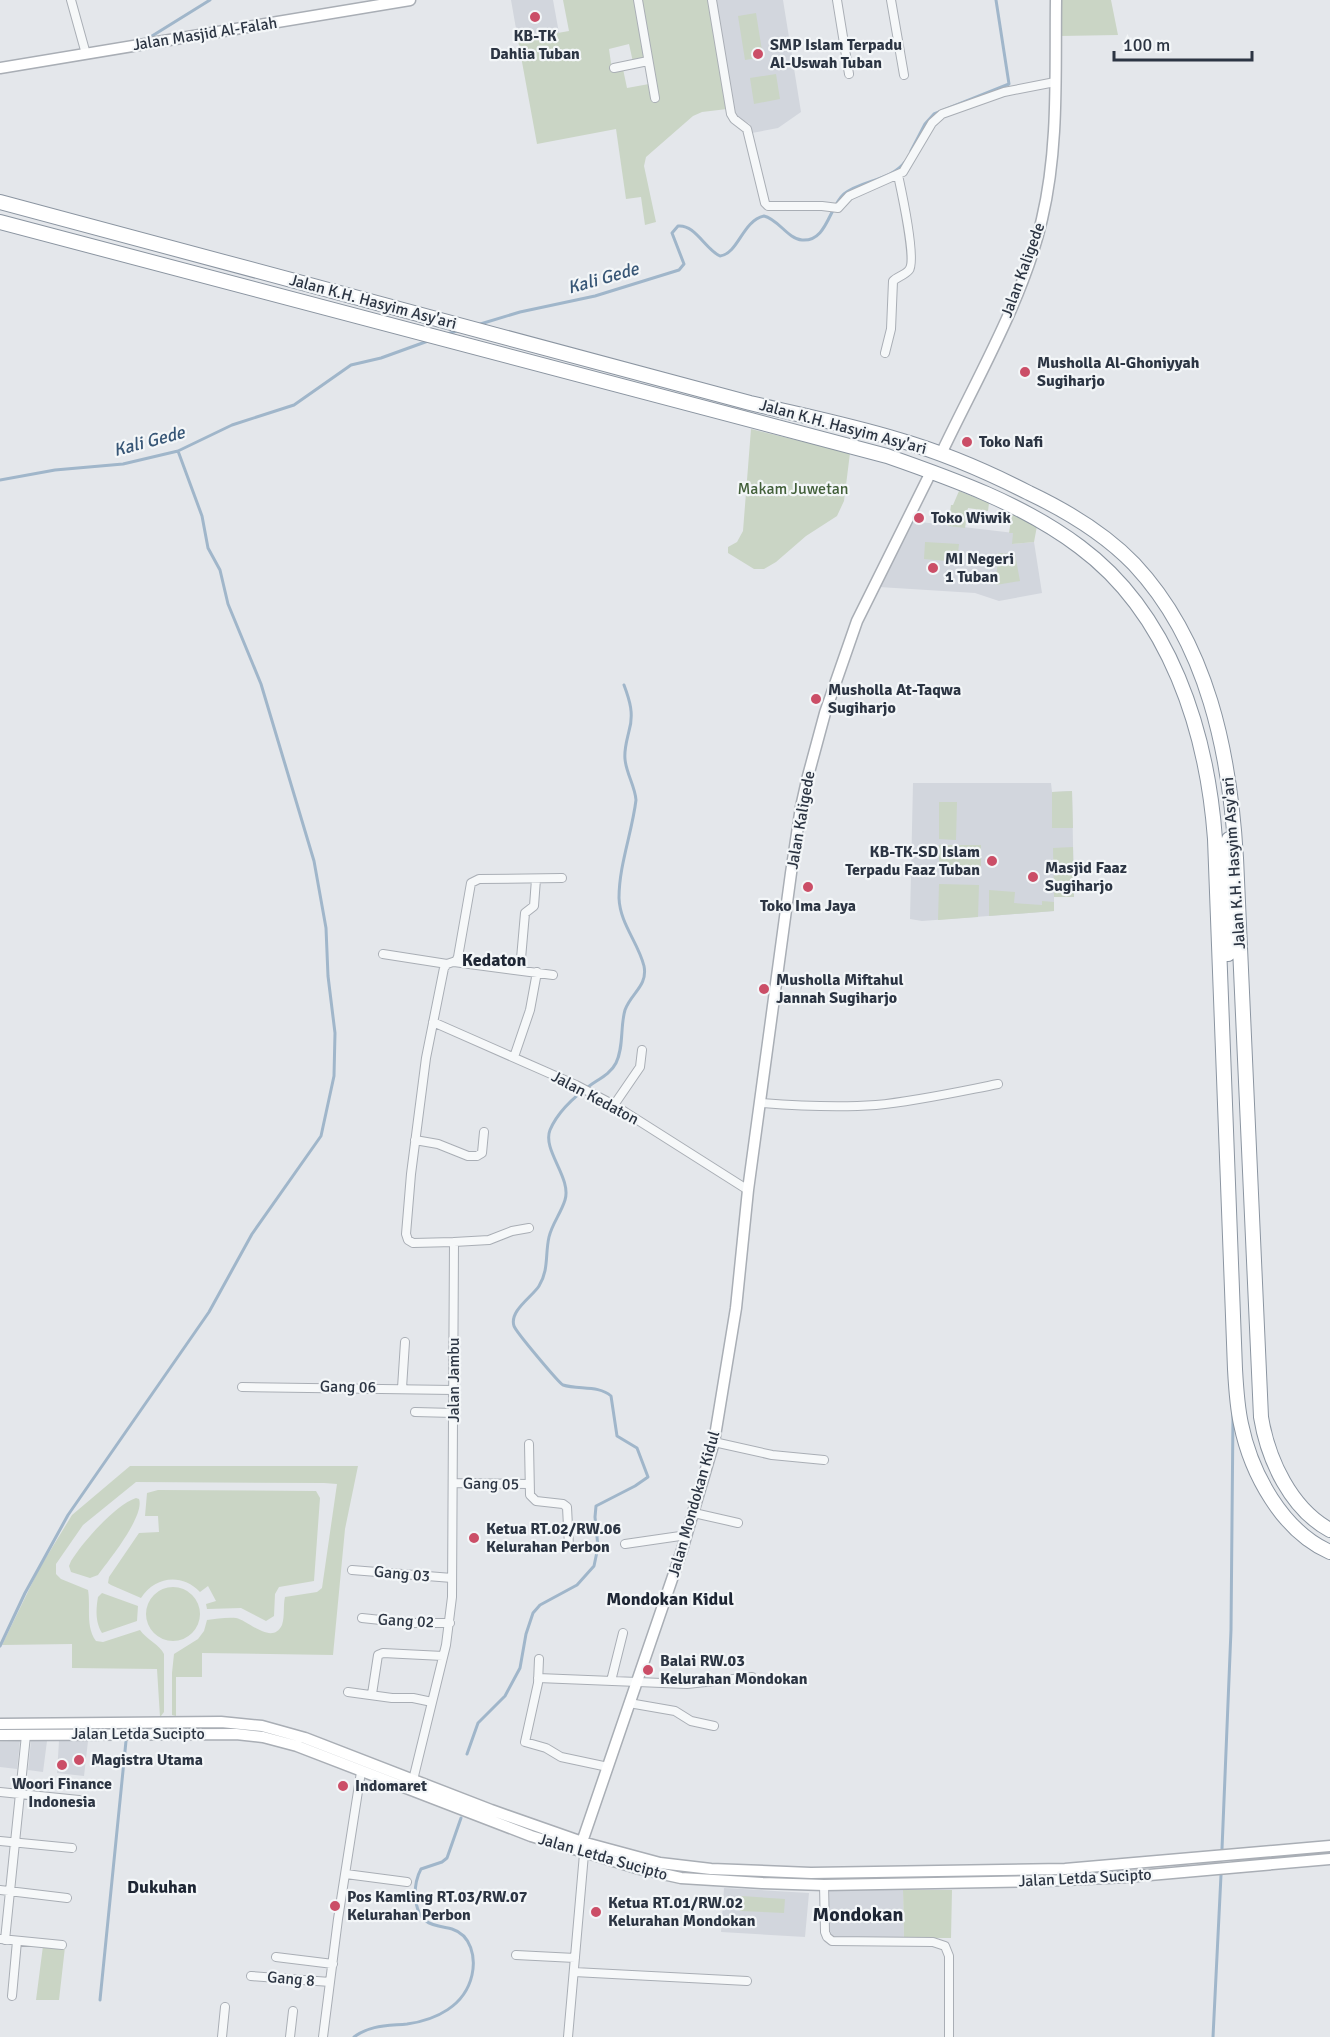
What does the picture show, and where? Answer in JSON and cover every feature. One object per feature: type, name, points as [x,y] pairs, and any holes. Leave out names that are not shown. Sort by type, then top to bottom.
[{"type":"highway","name":"Jalan K.H. Hasyim Asy'ari","points":[[0,202],[729,397],[872,432],[941,454],[993,475],[1061,510],[1116,548],[1135,566],[1183,634],[1195,660],[1211,702],[1228,771],[1235,832],[1242,970],[1259,1403],[1266,1441],[1285,1483],[1310,1515],[1330,1530]]},
{"type":"highway","points":[[0,212],[22,219],[23,224],[15,226]]},
{"type":"highway","name":"Jalan K.H. Hasyim Asy'ari","points":[[0,222],[887,456],[1016,508],[1079,546],[1113,577],[1151,627],[1174,667],[1207,773],[1215,839],[1238,1409],[1248,1449],[1268,1492],[1297,1529],[1330,1552]]},
{"type":"highway","points":[[729,397],[720,399],[720,405],[820,430],[828,433],[834,441]]},
{"type":"highway","points":[[1219,944],[1223,954],[1229,953],[1226,850],[1235,832]]},
{"type":"highway","points":[[1225,1091],[1232,1080],[1233,1072],[1230,964],[1232,961],[1237,962],[1242,970]]},
{"type":"highway","points":[[1268,1492],[1285,1483]]},
{"type":"main road","name":"Jalan Masjid Al-Falah","points":[[0,68],[410,0]]},
{"type":"main road","name":"Jalan Kaligede","points":[[941,454],[1017,294],[1038,236],[1046,204],[1055,124],[1056,0]]},
{"type":"main road","name":"Jalan Kaligede","points":[[748,1190],[801,807],[820,731],[860,612],[931,472]]},
{"type":"main road","name":"Jalan Mondokan Kidul","points":[[582,1842],[687,1536],[714,1442],[736,1308],[748,1190]]},
{"type":"main road","points":[[168,1722],[169,1734]]},
{"type":"main road","name":"Jalan Letda Sucipto","points":[[0,1724],[232,1722],[262,1726],[288,1732],[358,1767],[413,1780],[489,1815],[582,1842],[681,1878],[824,1885],[909,1877],[1111,1866],[1330,1846]]},
{"type":"main road","name":"Jalan Letda Sucipto","points":[[0,1735],[236,1734],[263,1737],[358,1767],[489,1815],[584,1854],[655,1867],[909,1877],[1112,1878],[1330,1859]]},
{"type":"main road","points":[[1292,1849],[1294,1862]]},
{"type":"main road","points":[[1111,1866],[1112,1878]]},
{"type":"street","points":[[71,0],[86,54]]},
{"type":"street","points":[[638,0],[655,98]]},
{"type":"street","points":[[712,0],[731,114],[747,129],[765,204],[768,206],[840,207],[849,196],[898,175],[908,166],[932,123],[942,114],[1004,92],[1055,82]]},
{"type":"street","points":[[837,0],[849,74]]},
{"type":"street","points":[[891,0],[904,75]]},
{"type":"street","points":[[614,68],[648,61]]},
{"type":"street","points":[[885,353],[891,324],[893,281],[909,271],[911,264],[908,224],[898,175]]},
{"type":"street","points":[[529,1228],[512,1231],[489,1240],[415,1243],[407,1238],[408,1202],[415,1140],[438,992],[451,963],[458,957],[469,891],[473,881],[479,879],[562,879]]},
{"type":"street","points":[[520,970],[525,913],[534,906],[536,879]]},
{"type":"street","points":[[383,954],[553,975]]},
{"type":"street","points":[[514,1057],[530,1010],[537,972]]},
{"type":"street","name":"Jalan Kedaton","points":[[433,1022],[576,1085],[614,1105],[748,1190]]},
{"type":"street","points":[[614,1105],[640,1067],[642,1050]]},
{"type":"street","points":[[761,1103],[821,1107],[877,1105],[923,1099],[998,1084]]},
{"type":"street","points":[[415,1140],[438,1144],[468,1156],[477,1156],[482,1153],[484,1132]]},
{"type":"street","name":"Jalan Jambu","points":[[413,1780],[450,1623],[454,1242]]},
{"type":"street","points":[[402,1389],[405,1342]]},
{"type":"street","name":"Gang 06","points":[[242,1387],[454,1390]]},
{"type":"street","points":[[415,1412],[454,1413]]},
{"type":"street","points":[[714,1442],[772,1455],[824,1460]]},
{"type":"street","name":"Gang 05","points":[[529,1444],[530,1495],[534,1500],[563,1504],[567,1507],[569,1546]]},
{"type":"street","name":"Gang 05","points":[[453,1484],[529,1484]]},
{"type":"street","points":[[694,1513],[738,1523]]},
{"type":"street","points":[[625,1544],[687,1536]]},
{"type":"street","name":"Gang 03","points":[[352,1570],[452,1578]]},
{"type":"street","name":"Gang 02","points":[[362,1618],[409,1623],[450,1623]]},
{"type":"street","points":[[611,1681],[623,1633]]},
{"type":"street","points":[[372,1694],[378,1655],[383,1653],[443,1656]]},
{"type":"street","points":[[539,1659],[538,1678],[525,1742],[546,1748],[561,1757],[608,1767]]},
{"type":"street","points":[[538,1678],[687,1684],[752,1677]]},
{"type":"street","points":[[348,1692],[432,1702]]},
{"type":"street","points":[[629,1703],[678,1712],[691,1721],[714,1726]]},
{"type":"street","points":[[27,1735],[3,1939],[62,1945]]},
{"type":"street","points":[[323,2037],[346,1874],[358,1767]]},
{"type":"street","points":[[0,1792],[79,1800]]},
{"type":"street","points":[[0,1841],[72,1848]]},
{"type":"street","points":[[568,2037],[584,1854]]},
{"type":"street","points":[[346,1874],[407,1882]]},
{"type":"street","points":[[824,1885],[825,1932],[829,1939],[839,1942],[933,1942],[945,1946],[949,1956],[949,2037]]},
{"type":"street","points":[[0,1890],[67,1898]]},
{"type":"street","points":[[12,1996],[17,1941]]},
{"type":"street","points":[[516,1955],[575,1958]]},
{"type":"street","points":[[276,1957],[333,1964]]},
{"type":"street","points":[[574,1972],[747,1982]]},
{"type":"street","name":"Gang 8","points":[[251,1976],[330,1982]]},
{"type":"street","points":[[222,2037],[225,2007]]},
{"type":"street","points":[[290,2037],[293,2011]]},
{"type":"shaded area","name":"KB-TK Dahlia Tuban","points":[[511,0],[553,0],[559,33],[518,40]]},
{"type":"shaded area","name":"SMP Islam Terpadu Al-Uswah Tuban","points":[[715,0],[783,0],[801,112],[778,128],[752,133],[750,124],[735,116]]},
{"type":"shaded area","name":"MI Negeri 1 Tuban","points":[[912,521],[1014,533],[1013,544],[1034,542],[1042,593],[999,601],[975,593],[879,587]]},
{"type":"shaded area","name":"KB-TK-SD Islam Terpadu Faaz Tuban","points":[[913,783],[1051,783],[1052,792],[1072,791],[1074,897],[1054,897],[1054,911],[922,921],[910,919]]},
{"type":"shaded area","points":[[20,1741],[17,1769],[0,1767],[0,1742]]},
{"type":"shaded area","points":[[31,1741],[47,1741],[43,1772],[28,1770]]},
{"type":"shaded area","points":[[59,1741],[88,1741],[84,1776],[57,1773]]},
{"type":"shaded area","points":[[724,1888],[809,1893],[805,1937],[721,1932]]},
{"type":"shaded area","points":[[828,1890],[903,1890],[904,1938],[831,1937]]},
{"type":"green space","points":[[563,0],[708,0],[727,109],[702,112],[693,116],[646,157],[644,166],[656,222],[645,225],[641,197],[626,199],[616,129],[537,144],[518,40],[569,31]],"holes":[[[629,44],[633,62],[645,60],[649,84],[627,88],[623,69],[612,70],[609,49]]]},
{"type":"green space","points":[[1060,0],[1111,0],[1118,35],[1060,36]]},
{"type":"green space","points":[[756,13],[763,57],[745,60],[738,16]]},
{"type":"green space","points":[[776,74],[780,99],[754,104],[750,78]]},
{"type":"green space","name":"Makam Juwetan","points":[[751,429],[850,453],[844,501],[837,516],[806,536],[776,562],[764,569],[754,569],[728,553],[728,547],[737,542],[743,531]]},
{"type":"green space","points":[[959,491],[989,503],[988,511],[968,508],[965,528],[948,526],[951,505]]},
{"type":"green space","points":[[1012,513],[1037,526],[1034,542],[1012,544],[1013,533],[1009,533]]},
{"type":"green space","points":[[925,542],[959,544],[957,562],[924,559]]},
{"type":"green space","points":[[998,553],[1015,554],[1020,581],[996,585]]},
{"type":"green space","points":[[1072,791],[1073,828],[1052,828],[1052,792]]},
{"type":"green space","points":[[939,802],[957,802],[956,840],[939,839]]},
{"type":"green space","points":[[939,845],[981,845],[981,866],[939,866]]},
{"type":"green space","points":[[1073,847],[1074,897],[1054,897],[1053,848]]},
{"type":"green space","points":[[939,884],[979,885],[978,917],[938,920]]},
{"type":"green space","points":[[989,890],[1015,892],[1014,903],[1042,905],[1042,901],[1054,902],[1054,911],[989,916]]},
{"type":"green space","points":[[130,1466],[358,1466],[345,1529],[333,1655],[202,1653],[202,1677],[176,1677],[176,1716],[172,1715],[174,1654],[198,1639],[204,1631],[207,1620],[236,1618],[266,1633],[272,1633],[278,1631],[282,1625],[285,1597],[317,1592],[322,1588],[337,1484],[324,1483],[136,1482],[83,1525],[56,1564],[56,1574],[61,1579],[88,1590],[89,1622],[96,1641],[103,1642],[140,1630],[162,1651],[164,1654],[164,1712],[160,1717],[157,1669],[72,1668],[72,1644],[2,1645],[39,1569],[72,1515]]},
{"type":"green space","points":[[158,1490],[316,1491],[320,1498],[314,1581],[279,1587],[275,1594],[274,1616],[266,1621],[241,1608],[207,1609],[206,1604],[216,1601],[208,1586],[200,1592],[185,1582],[161,1581],[141,1598],[111,1585],[108,1583],[109,1577],[139,1533],[159,1532],[158,1516],[145,1516],[147,1493]]},
{"type":"green space","points":[[136,1498],[139,1499],[139,1507],[132,1527],[98,1575],[90,1578],[71,1572],[69,1566],[71,1561],[83,1544],[109,1516]]},
{"type":"green space","points":[[173,1587],[183,1589],[192,1595],[198,1604],[200,1614],[198,1624],[192,1633],[183,1639],[173,1641],[163,1639],[154,1633],[148,1624],[146,1614],[148,1604],[154,1595],[163,1589]]},
{"type":"green space","points":[[102,1593],[138,1606],[137,1621],[102,1633],[97,1620],[97,1611],[98,1597]]},
{"type":"green space","points":[[903,1890],[952,1890],[951,1938],[904,1938]]},
{"type":"green space","points":[[741,1896],[785,1899],[784,1913],[740,1911]]},
{"type":"green space","points":[[43,1946],[65,1947],[59,2000],[36,2000]]},
{"type":"waterway","points":[[152,36],[210,0]]},
{"type":"waterway","name":"Kali Gede","points":[[911,151],[925,124],[934,114],[1009,84],[996,0]]},
{"type":"waterway","name":"Kali Gede","points":[[477,325],[520,312],[595,296],[679,270],[684,264],[672,233],[678,226],[690,229],[720,256],[732,249],[751,224],[764,216],[797,239],[810,239],[822,230],[844,194],[892,173],[905,162]]},
{"type":"waterway","name":"Kali Gede","points":[[445,335],[459,330]]},
{"type":"waterway","name":"Kali Gede","points":[[0,480],[55,470],[123,464],[178,451],[232,425],[294,405],[351,365],[381,358],[428,341]]},
{"type":"waterway","points":[[0,1646],[25,1593],[68,1515],[209,1312],[252,1234],[321,1136],[334,1076],[335,1033],[328,976],[326,928],[314,861],[261,684],[228,604],[220,570],[208,548],[202,516],[178,451]]},
{"type":"waterway","points":[[467,1754],[478,1723],[505,1696],[520,1668],[526,1634],[533,1613],[540,1605],[577,1585],[594,1566],[598,1547],[596,1506],[648,1477],[637,1448],[617,1436],[611,1396],[601,1390],[563,1385],[522,1337],[514,1326],[513,1320],[518,1310],[542,1280],[546,1268],[549,1237],[565,1200],[564,1183],[550,1146],[550,1130],[568,1104],[614,1067],[620,1050],[625,1010],[644,979],[644,966],[622,916],[619,898],[621,873],[636,800],[625,759],[631,713],[624,685]]},
{"type":"waterway","points":[[1222,1849],[1231,1630],[1233,1414]]},
{"type":"waterway","points":[[100,2000],[126,1741]]},
{"type":"waterway","points":[[354,2037],[373,2028],[418,2022],[438,2015],[456,2003],[468,1986],[473,1968],[468,1941],[452,1929],[431,1924],[423,1919],[415,1896],[416,1882],[421,1869],[447,1858],[461,1818]]},
{"type":"waterway","points":[[1213,2037],[1221,1875]]},
{"type":"place","name":"KB-TK Dahlia Tuban","points":[[535,17]]},
{"type":"place","name":"SMP Islam Terpadu Al-Uswah Tuban","points":[[758,54]]},
{"type":"place","name":"Musholla Al-Ghoniyyah Sugiharjo","points":[[1025,372]]},
{"type":"place","name":"Toko Nafi","points":[[967,442]]},
{"type":"place","name":"Toko Wiwik","points":[[919,518]]},
{"type":"place","name":"MI Negeri 1 Tuban","points":[[933,568]]},
{"type":"place","name":"Musholla At-Taqwa Sugiharjo","points":[[816,699]]},
{"type":"place","name":"KB-TK-SD Islam Terpadu Faaz Tuban","points":[[992,861]]},
{"type":"place","name":"Masjid Faaz Sugiharjo","points":[[1033,877]]},
{"type":"place","name":"Toko Ima Jaya","points":[[808,887]]},
{"type":"place","name":"Musholla Miftahul Jannah Sugiharjo","points":[[764,989]]},
{"type":"place","name":"Ketua RT.02/RW.06 Kelurahan Perbon","points":[[474,1538]]},
{"type":"place","name":"Balai RW.03 Kelurahan Mondokan","points":[[648,1670]]},
{"type":"place","name":"Magistra Utama","points":[[79,1760]]},
{"type":"place","name":"Woori Finance Indonesia","points":[[62,1765]]},
{"type":"place","name":"Indomaret","points":[[343,1786]]},
{"type":"place","name":"Pos Kamling RT.03/RW.07 Kelurahan Perbon","points":[[335,1906]]},
{"type":"place","name":"Ketua RT.01/RW.02 Kelurahan Mondokan","points":[[596,1912]]},
{"type":"district","name":"Kedaton","points":[[494,960]]},
{"type":"district","name":"Mondokan Kidul","points":[[670,1599]]},
{"type":"district","name":"Dukuhan","points":[[162,1887]]},
{"type":"district","name":"Mondokan","points":[[858,1914]]}]
